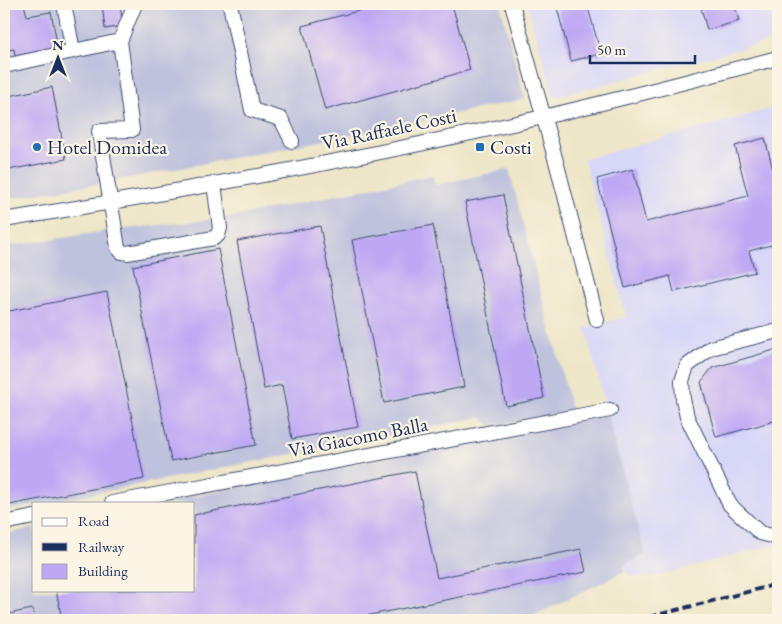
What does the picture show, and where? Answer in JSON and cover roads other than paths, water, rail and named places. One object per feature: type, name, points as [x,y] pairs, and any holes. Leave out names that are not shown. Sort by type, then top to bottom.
[{"type":"street","points":[[64,4],[73,52]]},
{"type":"street","points":[[135,4],[120,41],[132,130],[99,131],[118,248],[122,252],[127,253],[214,238],[218,235],[220,228],[214,184]]},
{"type":"street","points":[[230,4],[252,110],[281,120],[292,141]]},
{"type":"street","points":[[512,4],[542,117],[557,165],[597,320]]},
{"type":"street","points":[[4,66],[120,41]]},
{"type":"street","name":"Via Raffaele Costi","points":[[4,220],[110,203],[349,159],[542,117],[778,58]]},
{"type":"street","points":[[778,331],[711,348],[687,366],[682,380],[682,399],[687,417],[730,505],[760,533],[772,536],[778,534]]},
{"type":"street","name":"Via Giacomo Balla","points":[[117,502],[610,410]]},
{"type":"street","points":[[4,523],[32,517]]},
{"type":"railway","points":[[638,620],[778,584]]},
{"type":"place","name":"Hotel Domidea","points":[[37,147]]},
{"type":"place","name":"Costi","points":[[480,147]]}]
